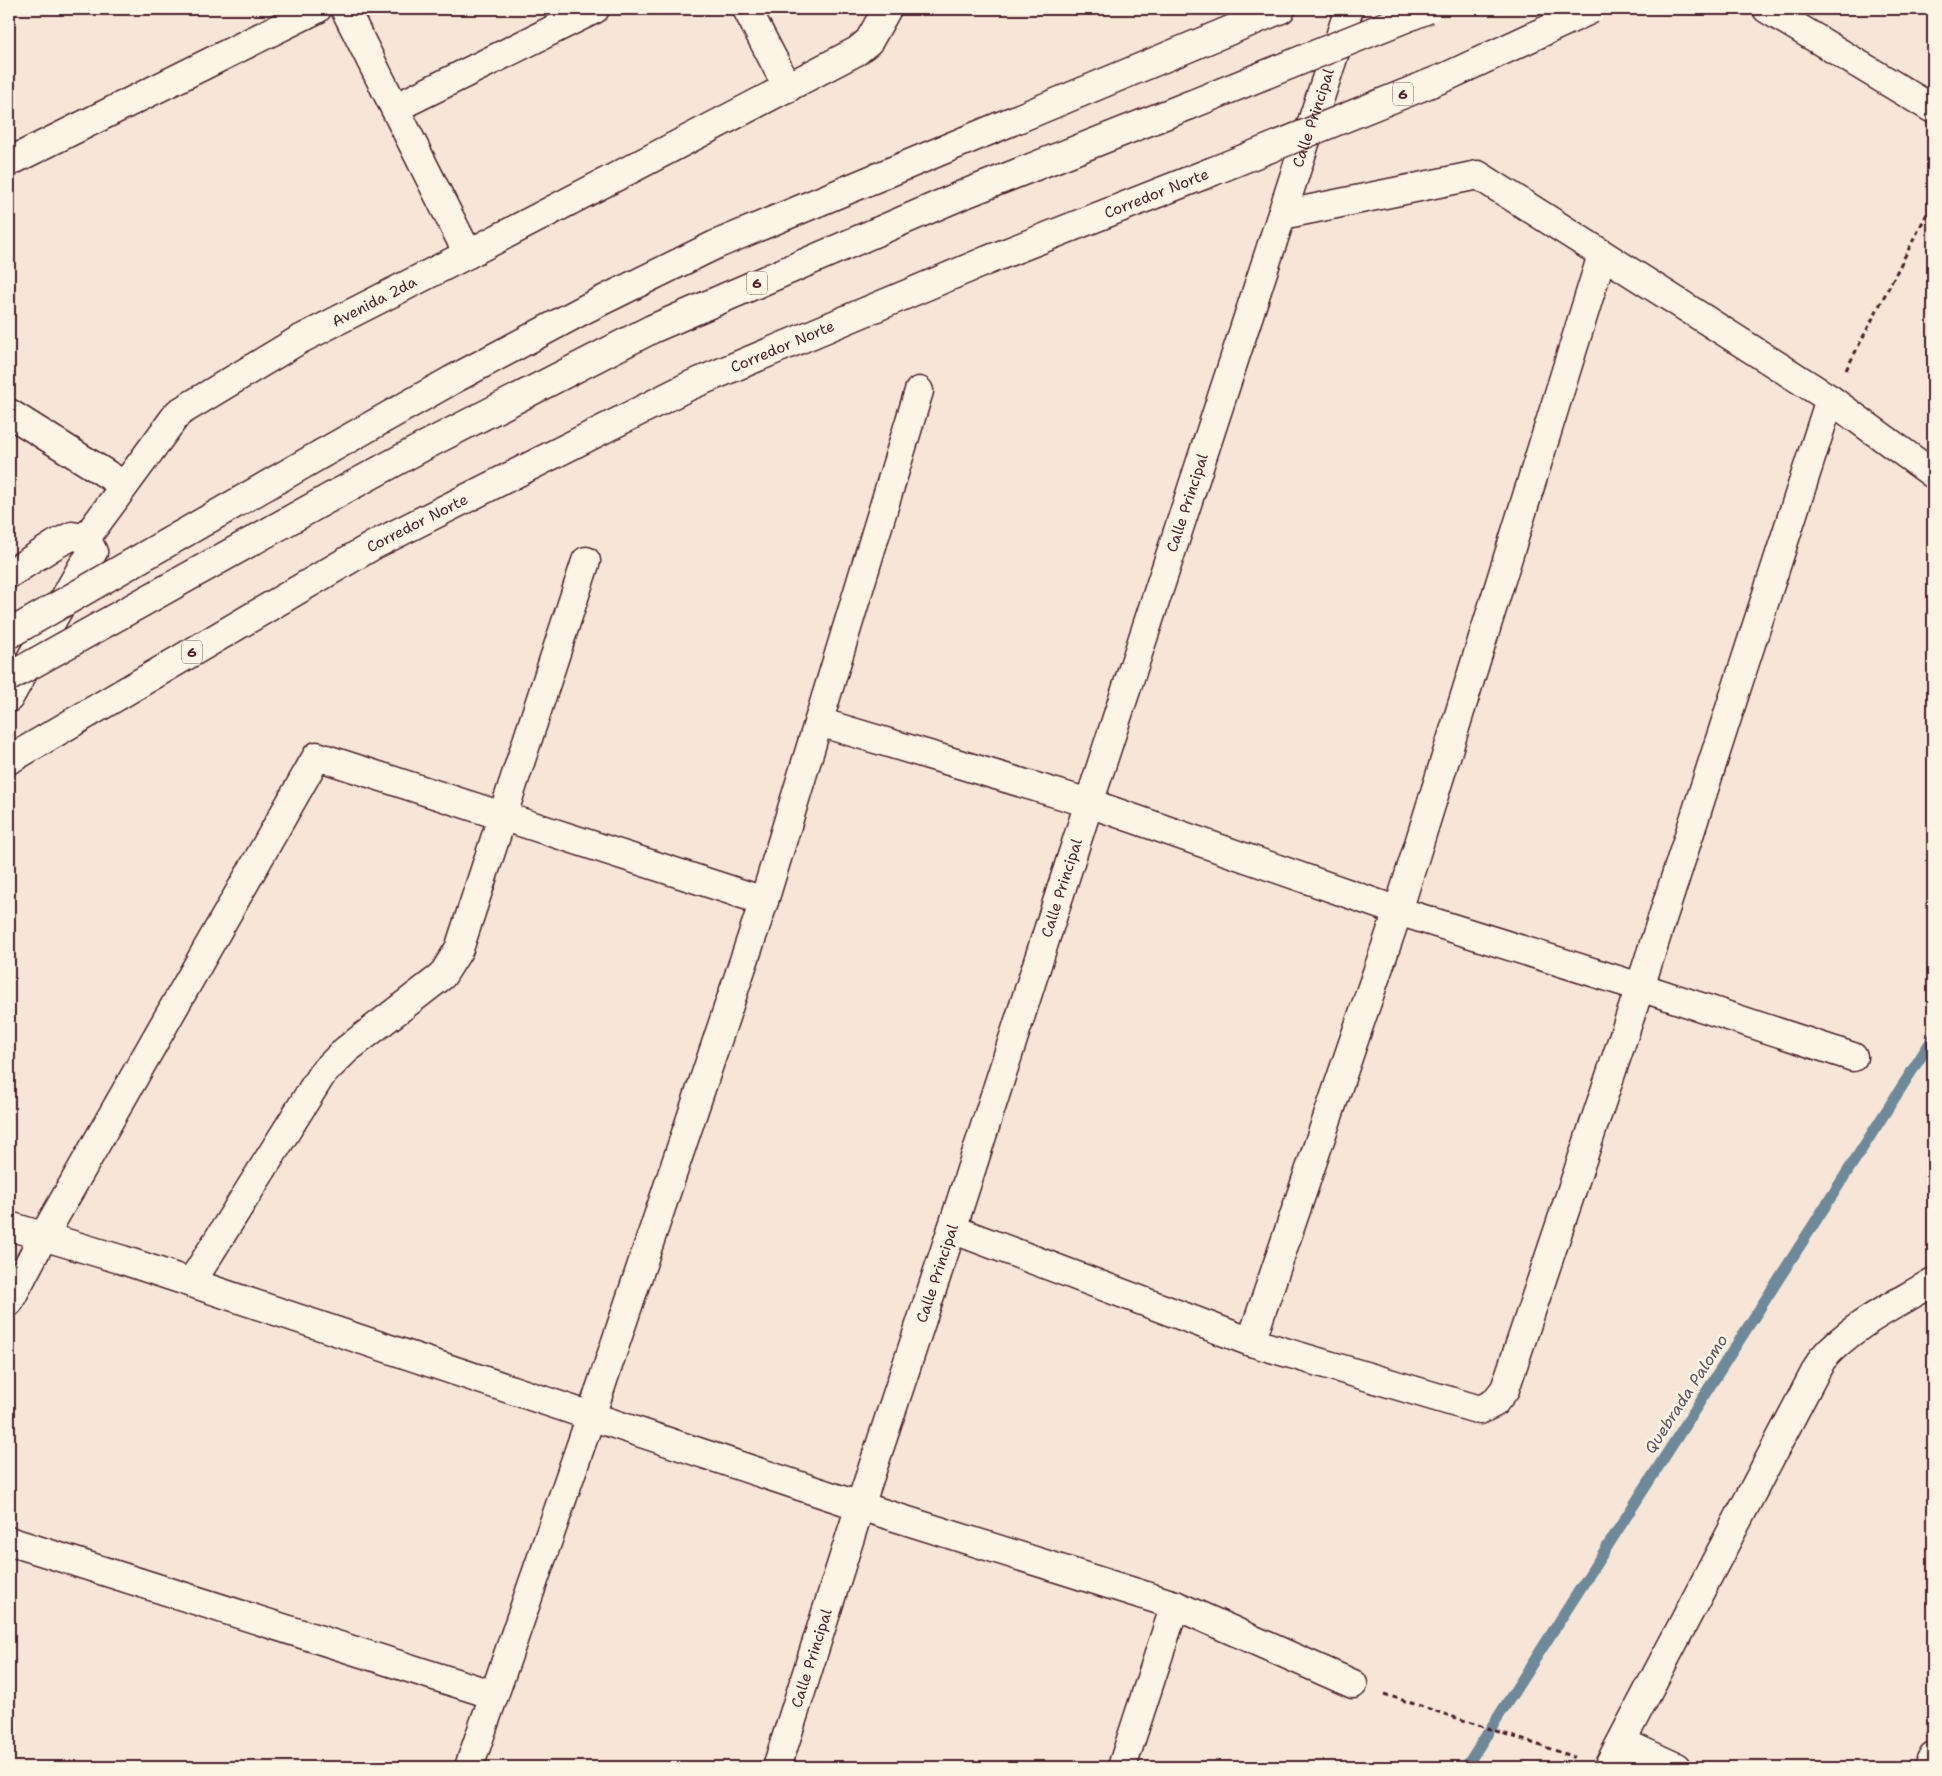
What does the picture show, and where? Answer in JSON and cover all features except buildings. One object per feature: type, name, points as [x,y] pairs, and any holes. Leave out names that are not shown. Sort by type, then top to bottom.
[{"type":"main road","points":[[9,162],[317,9]]},
{"type":"main road","points":[[344,9],[468,254]]},
{"type":"main road","points":[[395,108],[595,9]]},
{"type":"main road","points":[[747,9],[788,88]]},
{"type":"main road","name":"Avenida 2da","points":[[86,538],[178,413],[299,340],[857,51],[869,41],[887,9]]},
{"type":"main road","points":[[9,634],[323,453],[494,358],[585,309],[715,245],[1281,9]]},
{"type":"main road","name":"Calle Principal","points":[[777,1767],[860,1506],[1349,9]]},
{"type":"main road","name":"6","points":[[9,677],[430,443],[652,329],[962,195],[1428,9]]},
{"type":"main road","name":"Corredor Norte","points":[[9,760],[374,545],[689,386],[988,260],[1448,76],[1592,9]]},
{"type":"main road","points":[[1767,9],[1933,109]]},
{"type":"main road","points":[[1282,216],[1478,175],[1602,256],[1830,399],[1933,474]]},
{"type":"main road","points":[[1251,1342],[1398,911],[1602,256]]},
{"type":"main road","points":[[469,1767],[591,1416],[764,901],[919,391]]},
{"type":"main road","points":[[952,1229],[1251,1342],[1480,1410],[1494,1403],[1505,1389],[1640,987],[1830,399]]},
{"type":"main road","points":[[9,413],[124,485]]},
{"type":"main road","points":[[9,574],[72,536],[86,538],[93,552],[82,567],[9,698]]},
{"type":"main road","points":[[191,1283],[322,1074],[346,1050],[442,976],[459,949],[586,561]]},
{"type":"main road","points":[[819,722],[1089,803],[1398,911],[1640,987],[1853,1057]]},
{"type":"main road","points":[[9,1302],[43,1237],[317,756],[764,901]]},
{"type":"main road","points":[[9,1226],[123,1260],[860,1506],[1175,1605],[1352,1684]]},
{"type":"main road","points":[[1608,1767],[1822,1359],[1836,1343],[1933,1282]]},
{"type":"main road","points":[[9,1541],[494,1695]]},
{"type":"main road","points":[[1122,1767],[1175,1605]]},
{"type":"main road","points":[[1622,1742],[1676,1767]]},
{"type":"main road","points":[[1928,1767],[1933,1757]]},
{"type":"path","points":[[1830,399],[1933,202]]},
{"type":"path","points":[[1352,1684],[1578,1758]]},
{"type":"waterway","name":"Quebrada Palomo","points":[[1466,1767],[1933,1038]]}]
